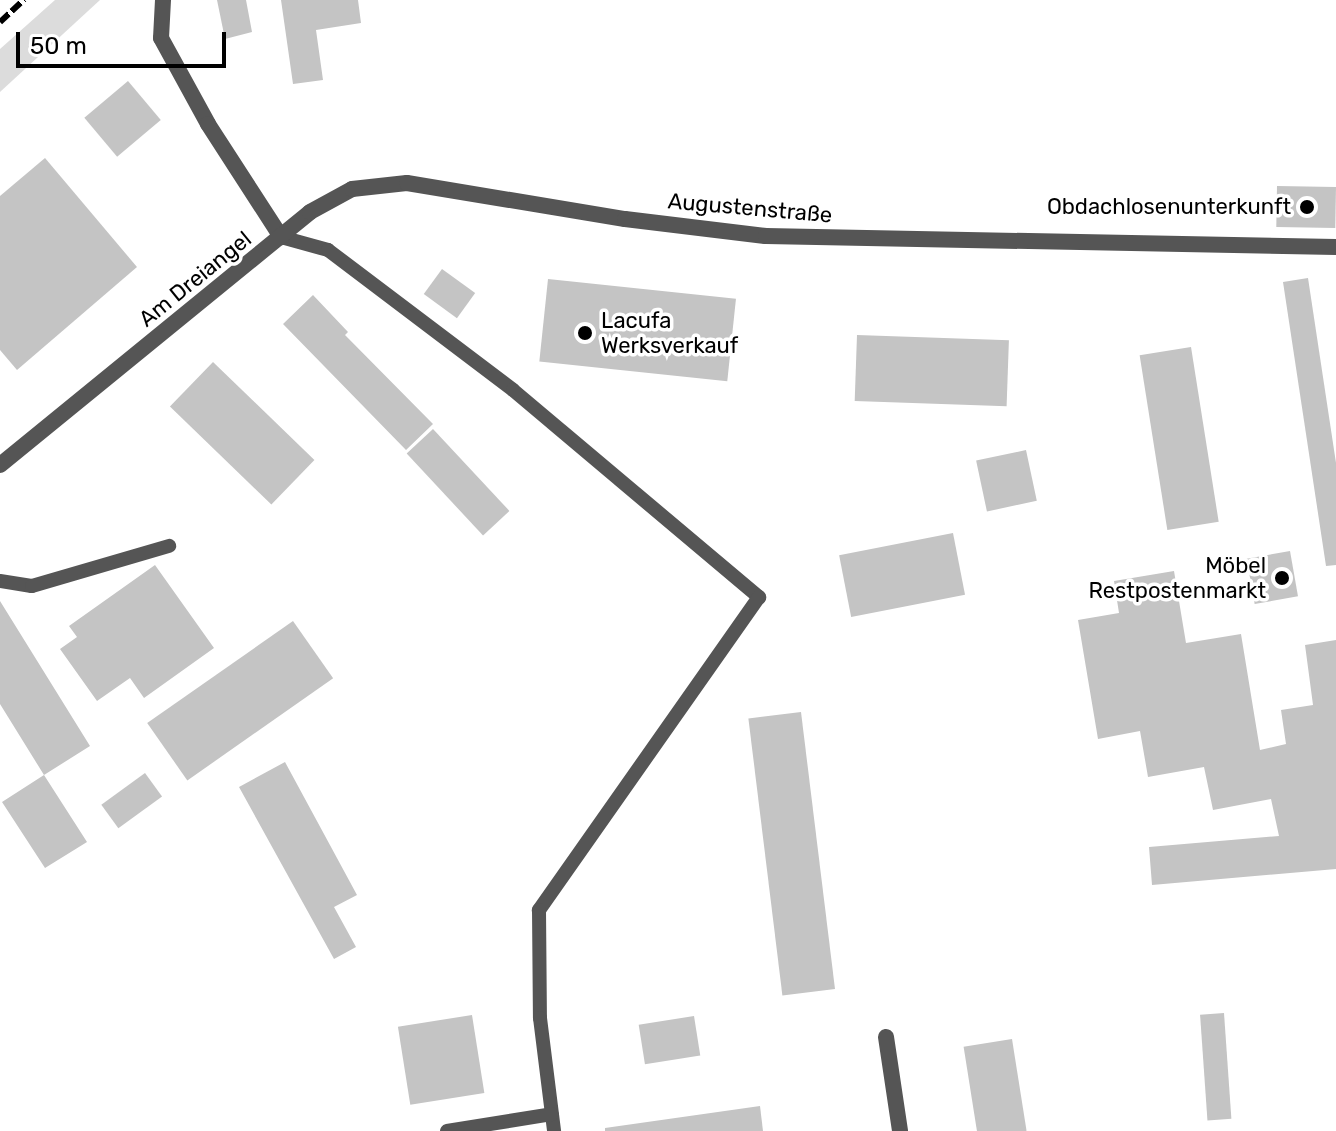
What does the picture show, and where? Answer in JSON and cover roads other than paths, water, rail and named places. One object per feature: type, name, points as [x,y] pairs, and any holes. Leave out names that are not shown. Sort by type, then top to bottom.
[{"type":"street","name":"Am Dreiangel","points":[[0,465],[281,237],[208,124],[161,38],[163,0]]},
{"type":"street","name":"Augustenstraße","points":[[281,237],[310,212],[352,189],[407,183],[625,219],[766,236],[1336,247]]},
{"type":"street","points":[[886,1037],[900,1131]]},
{"type":"lane","points":[[281,237],[328,250],[513,390],[759,597],[539,910],[540,1018],[554,1131]]},
{"type":"lane","points":[[0,581],[32,586],[169,546]]},
{"type":"lane","points":[[447,1131],[552,1114]]},
{"type":"railway","points":[[0,22],[24,0]]},
{"type":"place","name":"Obdachlosenunterkunft","points":[[1307,207]]},
{"type":"place","name":"Lacufa Werksverkauf","points":[[585,333]]},
{"type":"place","name":"Möbel Restpostenmarkt","points":[[1282,578]]}]
